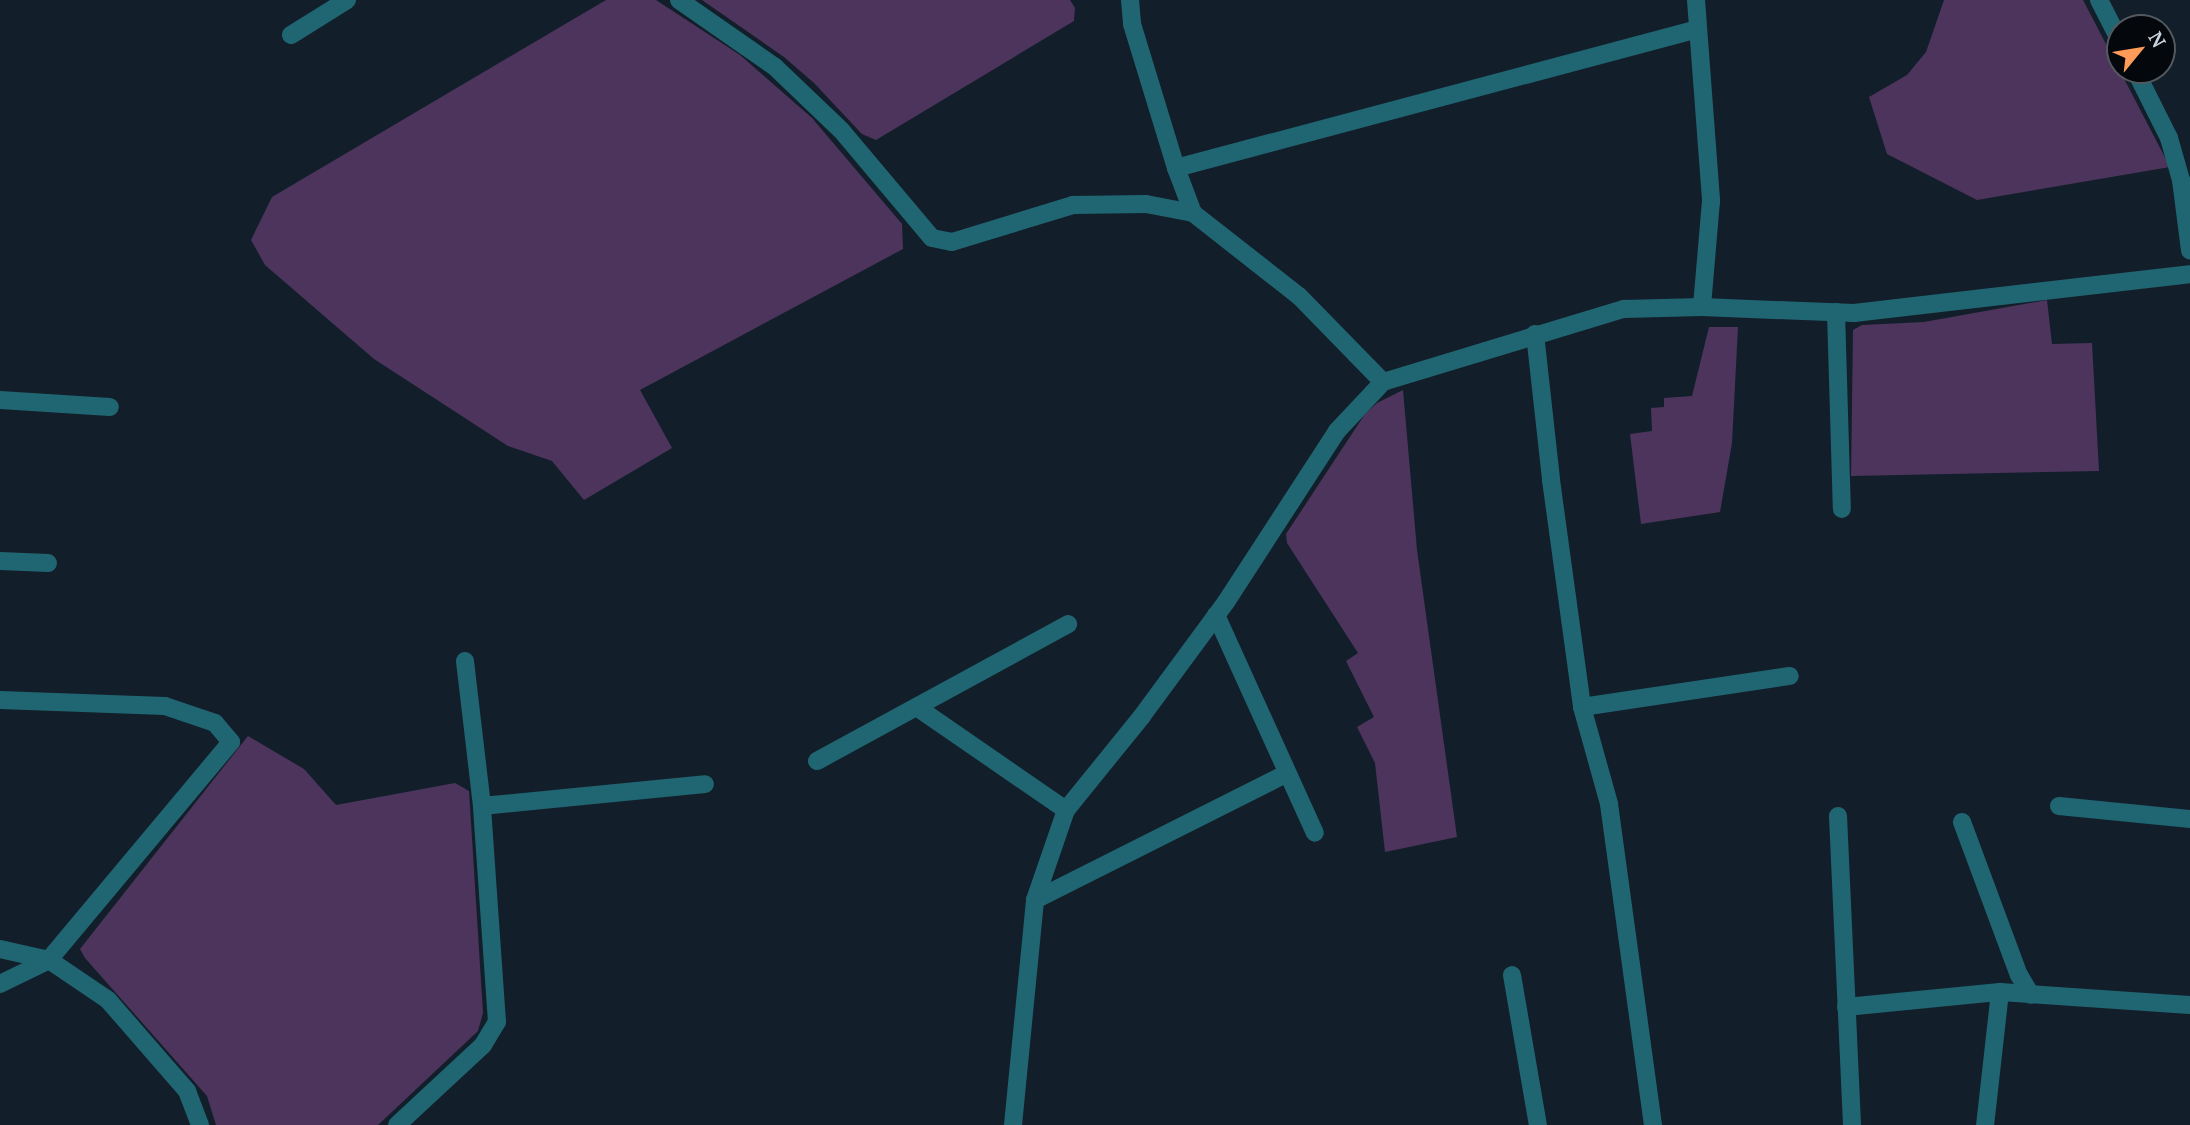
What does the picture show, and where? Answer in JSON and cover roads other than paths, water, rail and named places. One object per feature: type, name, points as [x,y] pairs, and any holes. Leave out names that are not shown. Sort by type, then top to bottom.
[{"type":"street","points":[[291,35],[347,0]]},
{"type":"street","points":[[679,0],[775,66],[841,130],[932,238],[952,242],[1073,205],[1146,204],[1193,213],[1299,296],[1383,382]]},
{"type":"street","points":[[1130,0],[1132,24],[1176,168],[1193,213]]},
{"type":"street","points":[[1696,0],[1711,201],[1702,306]]},
{"type":"street","points":[[1176,168],[1698,29]]},
{"type":"street","points":[[2142,84],[2169,138],[2181,180],[2190,250]]},
{"type":"street","points":[[1013,1125],[1035,900],[1066,810],[1142,716],[1216,615],[1337,431],[1383,382],[1624,309],[1702,306],[1854,313],[2190,274]]},
{"type":"street","points":[[1836,312],[1842,509]]},
{"type":"street","points":[[1535,334],[1551,480],[1582,706],[1609,804],[1653,1125]]},
{"type":"street","points":[[0,400],[110,407]]},
{"type":"street","points":[[0,561],[48,563]]},
{"type":"street","points":[[1216,615],[1315,833]]},
{"type":"street","points":[[817,761],[1068,624]]},
{"type":"street","points":[[397,1125],[483,1045],[497,1022],[482,806],[465,661]]},
{"type":"street","points":[[1582,706],[1790,676]]},
{"type":"street","points":[[0,699],[165,706],[215,723],[231,742],[49,960],[0,984]]},
{"type":"street","points":[[918,708],[1066,810]]},
{"type":"street","points":[[1035,900],[1287,773]]},
{"type":"street","points":[[482,806],[705,784]]},
{"type":"street","points":[[2059,806],[2190,819]]},
{"type":"street","points":[[1838,816],[1852,1125]]},
{"type":"street","points":[[1962,822],[1981,879],[2003,925],[2019,975],[2031,995]]},
{"type":"street","points":[[0,949],[49,960],[108,1000],[187,1091],[200,1125]]},
{"type":"street","points":[[1512,975],[1538,1125]]},
{"type":"street","points":[[1846,1007],[2000,992],[2190,1005]]},
{"type":"street","points":[[1985,1125],[2000,992]]}]
